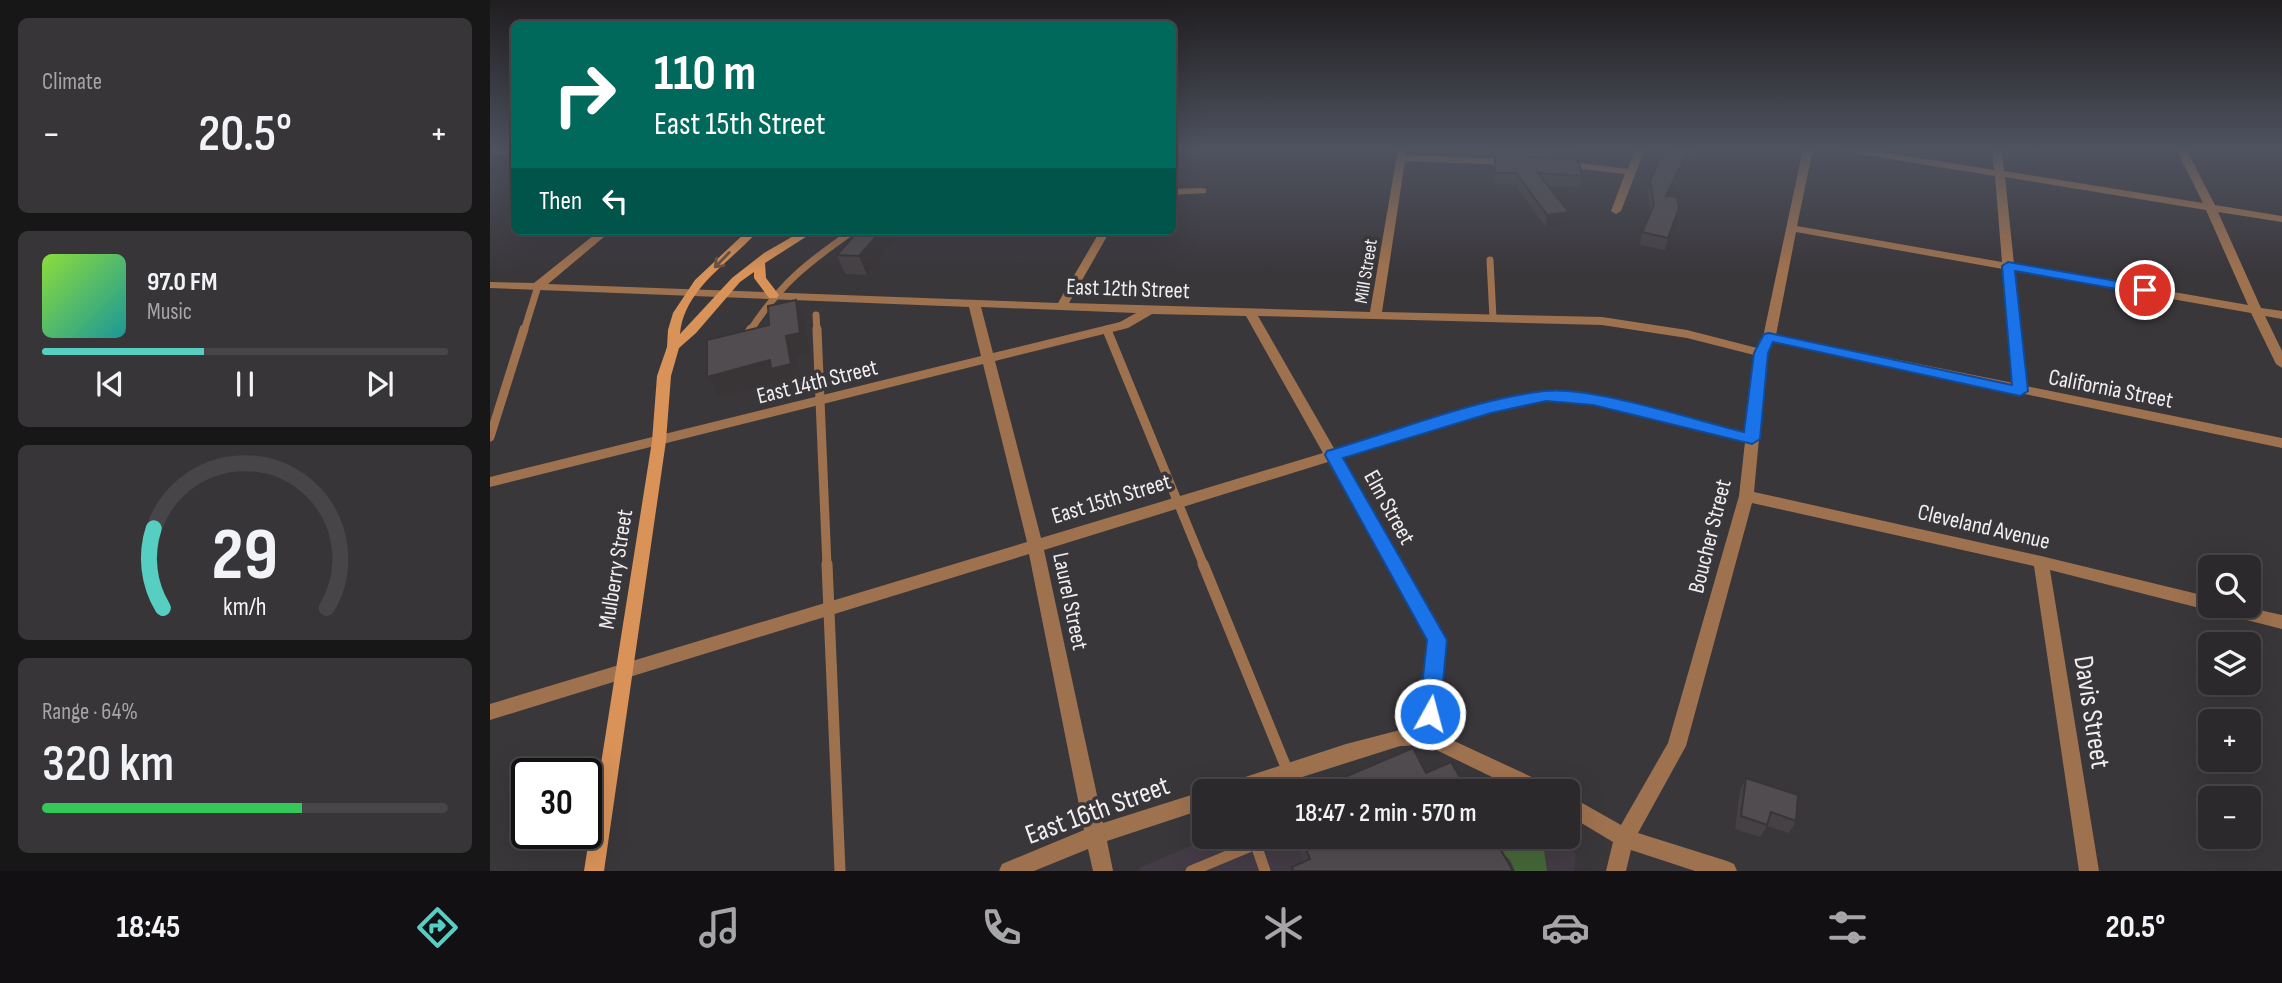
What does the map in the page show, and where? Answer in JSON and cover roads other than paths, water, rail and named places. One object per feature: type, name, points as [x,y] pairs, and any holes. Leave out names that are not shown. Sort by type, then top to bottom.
[{"type":"street","name":"Mill Street","points":[[1376,315],[1395,190]]},
{"type":"street","points":[[1616,211],[1624,190]]},
{"type":"street","name":"Boucher Street","points":[[1625,838],[1676,746],[1746,496],[1761,353],[1769,337],[1799,190]]},
{"type":"street","points":[[2002,190],[2020,391]]},
{"type":"street","points":[[2092,190],[2282,219]]},
{"type":"street","points":[[2204,190],[2214,208],[2254,310],[2282,364]]},
{"type":"street","points":[[1176,192],[1202,191]]},
{"type":"street","points":[[1791,228],[2282,315]]},
{"type":"street","points":[[538,286],[601,235]]},
{"type":"street","name":"Mulberry Street","points":[[594,871],[622,669],[659,441],[664,376],[673,346],[671,330],[693,292],[749,235]]},
{"type":"street","points":[[673,346],[692,330],[721,293],[759,262],[803,235]]},
{"type":"street","points":[[1062,306],[1103,235]]},
{"type":"street","points":[[759,262],[760,278],[773,295]]},
{"type":"street","name":"East 12th Street","points":[[490,285],[1150,310],[1602,321],[1687,334],[1761,353]]},
{"type":"street","name":"Laurel Street","points":[[974,302],[1035,544],[1103,871]]},
{"type":"street","name":"East 14th Street","points":[[490,482],[1107,330],[1124,325],[1150,310]]},
{"type":"street","name":"Elm Street","points":[[1250,313],[1437,640],[1427,737]]},
{"type":"street","name":"California Street","points":[[1769,337],[2282,443]]},
{"type":"street","name":"East 15th Street","points":[[490,712],[622,669],[1489,408],[1546,396],[1593,400],[1752,439]]},
{"type":"street","name":"Cleveland Avenue","points":[[1746,496],[2041,562],[2198,601]]},
{"type":"street","name":"Davis Street","points":[[2041,562],[2089,871]]},
{"type":"street","name":"Cleveland Avenue","points":[[2261,617],[2282,622]]},
{"type":"street","points":[[1267,779],[1400,738],[1427,737],[1516,779]]},
{"type":"street","name":"East 16th Street","points":[[1009,871],[1097,835],[1192,804]]},
{"type":"street","points":[[1580,811],[1625,838],[1727,871]]},
{"type":"street","points":[[1616,871],[1625,838]]},
{"type":"lane","points":[[738,348],[773,295],[803,266],[847,235]]},
{"type":"lane","points":[[1490,260],[1493,318]]},
{"type":"lane","points":[[490,437],[538,286]]},
{"type":"lane","points":[[816,315],[840,871]]},
{"type":"lane","points":[[1107,330],[1288,772]]},
{"type":"lane","points":[[1191,871],[1236,849]]},
{"type":"lane","points":[[1257,849],[1265,871]]}]
